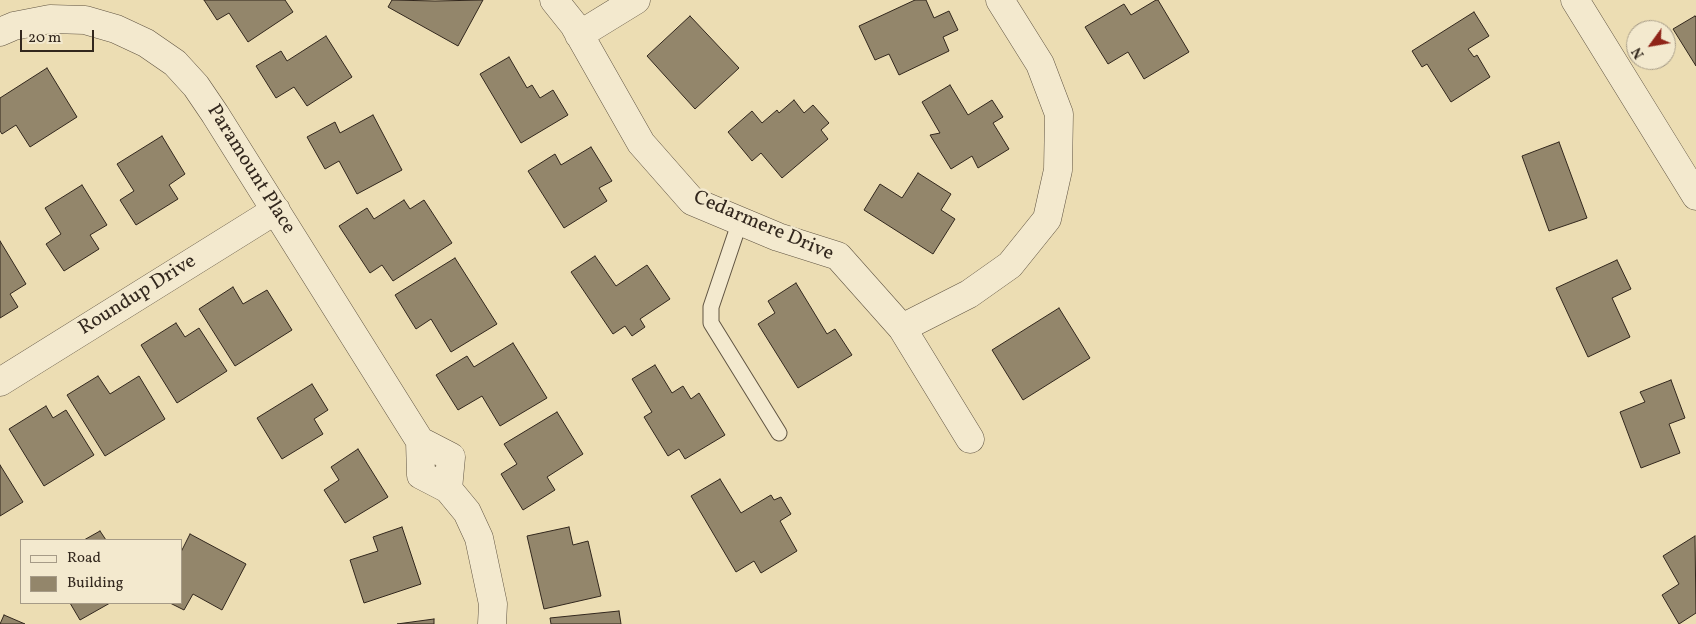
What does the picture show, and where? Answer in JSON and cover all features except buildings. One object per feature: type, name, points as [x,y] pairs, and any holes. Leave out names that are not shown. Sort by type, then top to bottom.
[{"type":"street","name":"Cedarmere Drive","points":[[554,0],[579,35],[641,143],[692,202],[778,238],[838,256],[902,328],[970,439]]},
{"type":"street","points":[[579,35],[636,0]]},
{"type":"street","points":[[902,328],[968,294],[1010,265],[1047,219],[1058,170],[1060,114],[1040,64],[1000,0]]},
{"type":"street","points":[[1575,0],[1696,196]]},
{"type":"street","name":"Paramount Place","points":[[0,32],[14,26],[50,19],[85,20],[116,29],[146,43],[175,63],[196,86],[420,441],[451,457],[448,489],[466,512],[479,538],[493,604],[492,624]]},
{"type":"street","name":"Roundup Drive","points":[[0,382],[276,210]]},
{"type":"lane","points":[[740,221],[711,307],[711,323],[779,433]]}]
